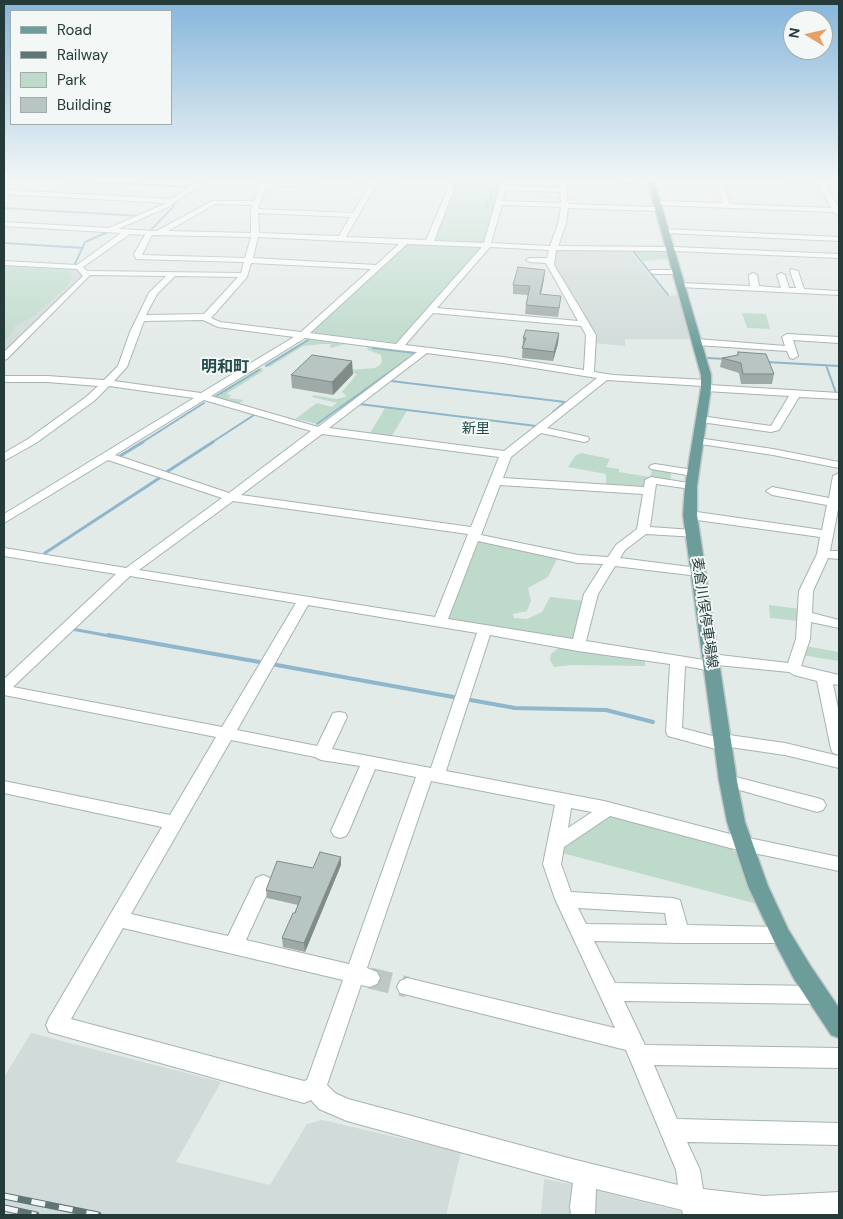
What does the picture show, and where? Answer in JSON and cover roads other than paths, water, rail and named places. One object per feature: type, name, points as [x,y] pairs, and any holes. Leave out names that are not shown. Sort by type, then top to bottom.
[{"type":"main road","name":"麦倉川俣停車場線","points":[[667,237],[705,368],[706,386],[692,480],[690,514],[722,743],[736,822],[758,886],[780,935],[817,995],[839,1026]]},
{"type":"street","points":[[4,357],[87,276],[82,270],[83,262],[121,237]]},
{"type":"street","points":[[150,237],[142,245],[138,254],[139,257],[249,260],[377,267]]},
{"type":"street","points":[[142,318],[206,317],[244,275],[255,237]]},
{"type":"street","points":[[296,237],[487,246],[670,249],[839,256]]},
{"type":"street","points":[[429,243],[431,237]]},
{"type":"street","points":[[398,347],[487,246],[490,237]]},
{"type":"street","points":[[557,237],[550,265],[566,296],[592,335],[589,374]]},
{"type":"street","points":[[793,237],[839,239]]},
{"type":"street","points":[[4,519],[204,398],[303,335],[405,242]]},
{"type":"street","points":[[767,253],[778,261]]},
{"type":"street","points":[[530,260],[551,261]]},
{"type":"street","points":[[4,263],[109,272],[244,275]]},
{"type":"street","points":[[794,271],[801,291]]},
{"type":"street","points":[[654,272],[676,272]]},
{"type":"street","points":[[4,458],[39,436],[90,399],[122,367],[134,332],[153,293],[174,273]]},
{"type":"street","points":[[753,275],[755,289]]},
{"type":"street","points":[[781,275],[783,292]]},
{"type":"street","points":[[680,285],[783,292],[839,293]]},
{"type":"street","points":[[431,310],[584,324]]},
{"type":"street","points":[[206,317],[207,320],[218,324],[511,361],[605,377],[839,396]]},
{"type":"street","points":[[697,342],[792,353],[787,337],[839,340]]},
{"type":"street","points":[[4,689],[121,576],[231,497],[426,350]]},
{"type":"street","points":[[440,622],[476,535],[506,455],[605,377]]},
{"type":"street","points":[[4,379],[47,379],[145,387],[204,398],[318,430],[506,455]]},
{"type":"street","points":[[701,419],[775,428],[796,393]]},
{"type":"street","points":[[537,429],[584,439]]},
{"type":"street","points":[[698,441],[773,452],[839,465]]},
{"type":"street","points":[[107,456],[231,497],[476,535],[578,559],[698,572]]},
{"type":"street","points":[[655,467],[692,480]]},
{"type":"street","points":[[793,668],[803,639],[806,591],[823,554],[839,476]]},
{"type":"street","points":[[643,530],[651,480],[692,480]]},
{"type":"street","points":[[496,481],[648,491]]},
{"type":"street","points":[[772,491],[833,502]]},
{"type":"street","points":[[690,514],[826,534]]},
{"type":"street","points":[[578,646],[591,594],[610,561],[620,548],[643,530],[693,534]]},
{"type":"street","points":[[4,552],[678,661],[793,668],[799,672],[832,679],[839,749]]},
{"type":"street","points":[[823,554],[839,555]]},
{"type":"street","points":[[304,601],[56,1025],[304,1092],[315,1088],[362,976],[431,775],[485,630]]},
{"type":"street","points":[[805,616],[839,624]]},
{"type":"street","points":[[678,661],[674,732],[722,743],[785,749],[839,762]]},
{"type":"street","points":[[4,689],[320,754],[604,808],[743,844],[839,864]]},
{"type":"street","points":[[320,754],[338,717]]},
{"type":"street","points":[[340,831],[368,763]]},
{"type":"street","points":[[728,781],[817,805]]},
{"type":"street","points":[[4,787],[175,823]]},
{"type":"street","points":[[564,801],[552,864],[564,899],[636,1049],[688,1170],[694,1208]]},
{"type":"street","points":[[557,839],[563,840],[603,814],[604,808]]},
{"type":"street","points":[[233,947],[263,883]]},
{"type":"street","points":[[564,899],[673,906],[679,935]]},
{"type":"street","points":[[119,919],[362,976]]},
{"type":"street","points":[[579,932],[679,935],[780,935]]},
{"type":"street","points":[[407,987],[636,1049],[839,1058]]},
{"type":"street","points":[[609,992],[817,995]]},
{"type":"street","points":[[315,1088],[327,1101],[347,1110],[586,1175],[694,1208],[764,1208],[839,1204]]},
{"type":"street","points":[[671,1130],[839,1134]]},
{"type":"street","points":[[583,1215],[582,1206],[586,1175]]},
{"type":"waterway","points":[[82,248],[85,242],[97,237]]},
{"type":"waterway","points":[[4,243],[82,248]]},
{"type":"waterway","points":[[74,266],[82,248]]},
{"type":"waterway","points":[[633,251],[668,295]]},
{"type":"waterway","points":[[266,366],[308,340]]},
{"type":"waterway","points":[[373,348],[415,353],[413,355]]},
{"type":"waterway","points":[[708,358],[725,359]]},
{"type":"waterway","points":[[317,424],[408,359]]},
{"type":"waterway","points":[[766,362],[826,365]]},
{"type":"waterway","points":[[826,365],[839,366]]},
{"type":"waterway","points":[[826,365],[836,393]]},
{"type":"waterway","points":[[216,396],[259,370]]},
{"type":"waterway","points":[[391,381],[565,402],[553,412]]},
{"type":"waterway","points":[[141,443],[204,403]]},
{"type":"waterway","points":[[359,404],[536,426]]},
{"type":"waterway","points":[[211,443],[254,415]]},
{"type":"waterway","points":[[120,456],[143,442]]},
{"type":"waterway","points":[[165,473],[213,442]]},
{"type":"waterway","points":[[45,553],[161,477]]},
{"type":"waterway","points":[[72,629],[115,637]]},
{"type":"waterway","points":[[108,635],[265,663]]},
{"type":"waterway","points":[[271,664],[459,698]]},
{"type":"waterway","points":[[465,699],[515,708],[606,710],[653,722]]},
{"type":"tunnel","points":[[370,978],[407,987]]},
{"type":"railway","points":[[4,1196],[98,1215]]},
{"type":"railway","points":[[4,1208],[36,1215]]},
{"type":"district","name":"明和町","points":[[225,368]]},
{"type":"district","name":"新里","points":[[476,429]]}]
